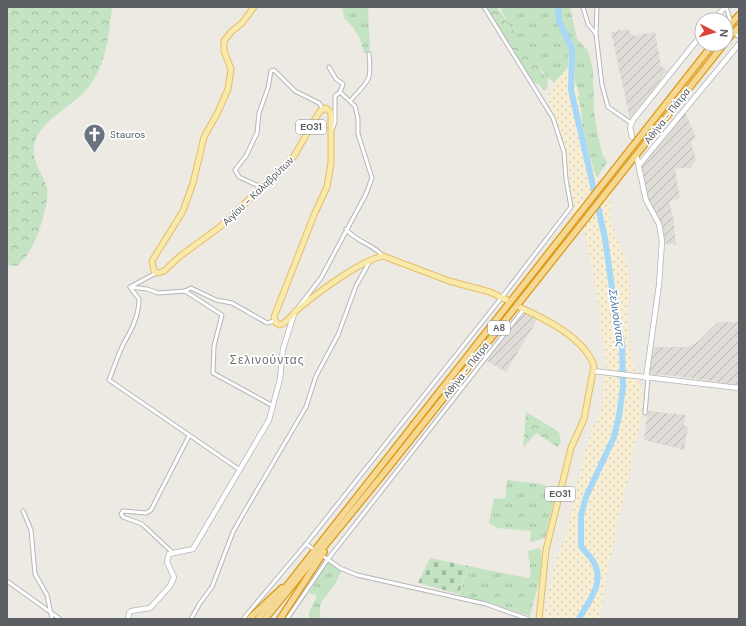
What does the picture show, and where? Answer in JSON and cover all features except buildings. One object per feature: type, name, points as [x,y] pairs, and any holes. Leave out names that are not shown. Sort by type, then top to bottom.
[{"type":"highway","name":"Αθήνα - Πάτρα","points":[[258,619],[707,52]]},
{"type":"highway","name":"Αθήνα - Πάτρα","points":[[265,619],[330,540],[718,52]]},
{"type":"highway","points":[[280,619],[308,574],[323,554],[330,540]]},
{"type":"highway","points":[[249,619],[276,592],[288,583]]},
{"type":"main road","points":[[156,273],[152,269],[152,261],[183,211],[193,183],[204,137],[228,90],[231,69],[224,51],[224,41],[231,32],[242,23],[254,7]]},
{"type":"main road","name":"Αιγίου - Καλαβρύτων","points":[[156,273],[164,271],[179,257],[215,231],[294,156],[320,111],[323,109]]},
{"type":"main road","name":"ΕΟ31","points":[[274,321],[276,312],[307,232],[327,187],[330,173],[331,113],[328,109],[323,109]]},
{"type":"main road","points":[[274,321],[280,325],[284,324],[295,311],[358,267],[384,256],[449,281],[490,292],[505,298]]},
{"type":"main road","name":"ΕΟ31","points":[[518,307],[573,337],[582,346],[594,363],[584,419],[570,448],[546,550],[539,619]]},
{"type":"street","points":[[243,619],[306,544],[404,420],[505,298],[571,207],[566,178],[564,152],[553,118],[484,7]]},
{"type":"street","points":[[583,7],[588,24],[596,34]]},
{"type":"street","points":[[597,7],[596,34],[602,85],[608,107],[631,123]]},
{"type":"street","points":[[632,136],[631,123],[694,44]]},
{"type":"street","points":[[639,165],[739,44]]},
{"type":"street","points":[[351,100],[368,83],[369,54]]},
{"type":"street","points":[[329,68],[336,79],[343,84],[340,92],[335,96],[335,122],[331,134]]},
{"type":"street","points":[[261,187],[239,177],[235,170],[246,156],[257,133],[258,114],[268,88],[271,71],[274,70],[295,91],[319,103],[323,109]]},
{"type":"street","points":[[128,619],[128,615],[131,611],[150,608],[170,586],[174,577],[167,561],[169,554],[193,549],[263,431],[273,406],[280,379],[284,349],[295,311],[300,302],[322,278],[346,229],[366,194],[372,178],[358,134],[359,125],[356,110],[351,100],[340,92]]},
{"type":"street","points":[[637,158],[648,206],[660,228],[662,247],[659,285],[647,378],[645,413]]},
{"type":"street","points":[[346,229],[354,237],[370,245],[384,256]]},
{"type":"street","points":[[191,619],[200,603],[212,587],[233,532],[306,407],[316,376],[338,335],[356,286],[370,261]]},
{"type":"street","points":[[130,287],[156,273]]},
{"type":"street","points":[[130,287],[147,289],[158,293],[185,291],[191,288],[216,300],[232,303],[267,322],[274,321]]},
{"type":"street","points":[[130,287],[139,299],[138,311],[109,380],[240,470]]},
{"type":"street","points":[[185,291],[223,316],[215,342],[213,372],[273,406]]},
{"type":"street","points":[[287,619],[328,559],[524,309]]},
{"type":"street","points":[[593,372],[739,388]]},
{"type":"street","points":[[404,420],[410,422]]},
{"type":"street","points":[[424,426],[430,429]]},
{"type":"street","points":[[173,553],[142,524],[123,517],[121,514],[124,511],[146,513],[151,510],[189,436]]},
{"type":"street","points":[[23,511],[31,530],[35,574],[47,595],[52,619]]},
{"type":"street","points":[[306,544],[312,548]]},
{"type":"street","points":[[323,556],[340,568],[357,575],[486,604],[528,619]]},
{"type":"street","points":[[7,582],[60,619]]},
{"type":"shaded area","points":[[628,29],[633,36],[655,32],[661,66],[667,71],[630,119],[611,32]]},
{"type":"shaded area","points":[[685,112],[696,138],[691,142],[696,160],[691,168],[675,168],[680,198],[669,202],[673,216],[676,245],[664,243],[662,227],[649,206],[640,166]]},
{"type":"shaded area","points":[[525,312],[537,320],[506,372],[487,361]]},
{"type":"shaded area","points":[[718,322],[739,322],[739,385],[677,376],[648,374],[652,347],[688,347],[699,341]]},
{"type":"shaded area","points":[[648,411],[685,415],[684,426],[688,427],[684,450],[644,440]]},
{"type":"green space","points":[[7,7],[112,7],[106,49],[99,70],[94,79],[82,95],[44,126],[35,142],[35,160],[47,188],[47,202],[39,230],[32,246],[17,266],[7,265]]},
{"type":"green space","points":[[342,7],[368,7],[370,53],[364,53],[360,39],[353,27],[344,18]]},
{"type":"green space","points":[[486,7],[497,7],[542,73],[548,78],[547,89],[544,91],[539,84],[532,82]]},
{"type":"green space","points":[[500,7],[570,7],[577,39],[588,51],[593,70],[594,111],[598,137],[603,156],[607,162],[597,178],[594,173],[582,125],[581,108],[578,98],[579,90],[575,84],[573,52],[569,51],[568,67],[554,83],[523,48]]},
{"type":"green space","points":[[526,412],[559,432],[561,442],[558,447],[536,433],[523,448]]},
{"type":"green space","points":[[507,480],[540,484],[557,490],[545,538],[531,542],[531,531],[497,528],[489,523],[494,498],[505,499]]},
{"type":"green space","points":[[540,548],[542,564],[541,573],[530,616],[486,602],[459,597],[468,566],[528,578],[531,576],[528,551]]},
{"type":"green space","points":[[430,558],[468,566],[459,594],[418,583]]},
{"type":"green space","points":[[328,560],[342,571],[334,586],[321,604],[321,617],[309,619],[309,612],[317,596],[309,593]]},
{"type":"sand","points":[[569,51],[573,52],[575,84],[579,90],[584,136],[595,174],[599,181],[574,214],[562,141],[547,98],[554,83],[568,68]]},
{"type":"sand","points":[[611,190],[610,218],[628,267],[630,291],[627,316],[630,349],[642,391],[642,416],[607,572],[600,619],[543,619],[553,569],[566,535],[585,449],[602,406],[606,362],[593,271],[583,225]]},
{"type":"waterway","name":"Σελινούντας","points":[[558,7],[559,21],[572,49],[571,90],[605,238],[615,310],[622,343],[623,387],[619,416],[614,437],[586,497],[581,516],[581,546],[593,561],[597,569],[598,576],[595,591],[579,619]]},
{"type":"tunnel","points":[[410,422],[422,425]]},
{"type":"place","name":"Stauros","points":[[94,154]]},
{"type":"district","name":"Σελινούντας","points":[[267,360]]}]
